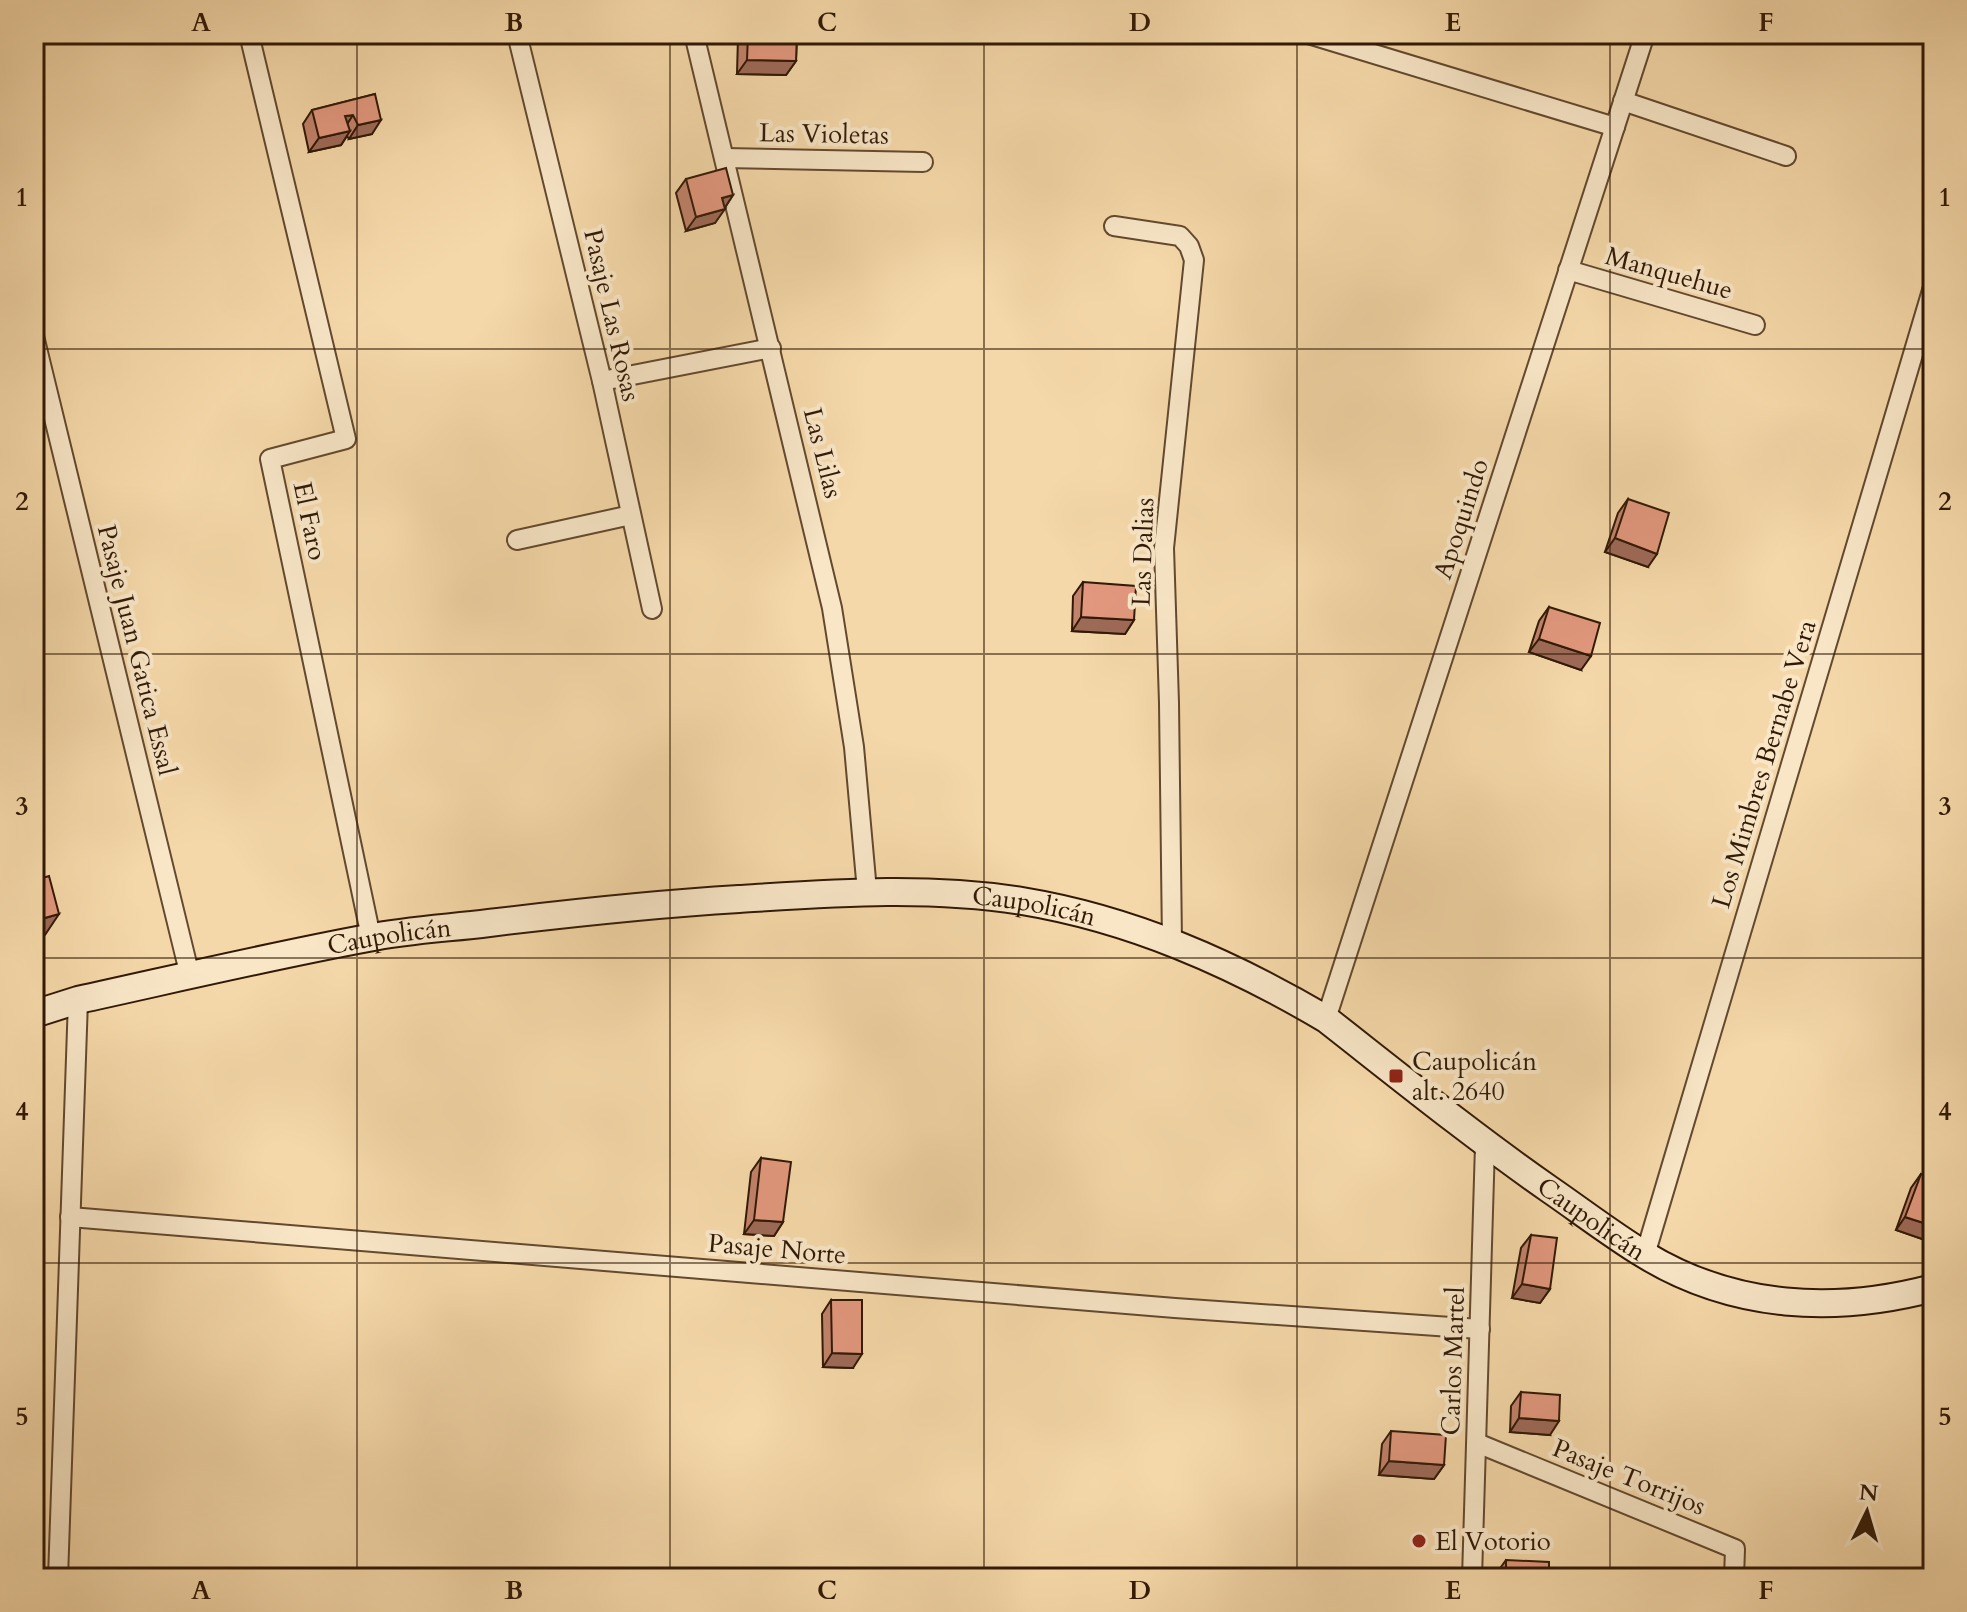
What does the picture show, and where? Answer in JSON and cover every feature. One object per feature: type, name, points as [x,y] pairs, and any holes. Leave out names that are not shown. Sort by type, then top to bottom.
[{"type":"street","name":"El Faro","points":[[249,34],[346,439],[270,459],[371,937]]},
{"type":"street","name":"Pasaje Las Rosas","points":[[517,34],[602,381],[652,609]]},
{"type":"street","name":"Las Lilas","points":[[694,34],[817,540],[842,663],[854,747],[867,891]]},
{"type":"street","points":[[1308,34],[1615,127]]},
{"type":"street","name":"Apoquindo","points":[[1326,1019],[1645,34]]},
{"type":"street","points":[[1623,101],[1786,156]]},
{"type":"street","name":"Las Violetas","points":[[725,158],[923,162]]},
{"type":"street","name":"Las Dalias","points":[[1114,226],[1180,236],[1189,246],[1194,260],[1164,548],[1172,942]]},
{"type":"street","name":"Manquehue","points":[[1568,270],[1755,325]]},
{"type":"street","name":"Los Mimbres Bernabe Vera","points":[[1645,1255],[1933,287]]},
{"type":"street","name":"Pasaje Juan Gatica Essal","points":[[34,336],[190,976]]},
{"type":"street","points":[[602,381],[771,348]]},
{"type":"street","points":[[517,540],[631,515]]},
{"type":"street","name":"Caupolicán","points":[[34,1014],[78,1000],[371,937],[650,904],[867,891],[919,891],[1022,901],[1073,911],[1172,942],[1260,982],[1326,1019],[1485,1145],[1645,1255],[1709,1285],[1743,1296],[1778,1302],[1844,1304],[1933,1288]]},
{"type":"street","points":[[58,1578],[78,1000]]},
{"type":"street","name":"Carlos Martel","points":[[1472,1578],[1485,1145]]},
{"type":"street","name":"Pasaje Norte","points":[[70,1217],[1175,1308],[1480,1329]]},
{"type":"street","name":"Pasaje Torrijos","points":[[1477,1443],[1735,1549],[1734,1578]]},
{"type":"building","points":[[748,34],[797,34],[796,61],[747,60]]},
{"type":"building","points":[[375,94],[381,120],[358,125],[353,115],[345,116],[350,131],[319,138],[312,110]]},
{"type":"building","points":[[726,168],[733,195],[722,198],[725,209],[696,217],[686,179]]},
{"type":"building","points":[[1628,499],[1669,513],[1657,554],[1615,538]]},
{"type":"building","points":[[1083,582],[1136,586],[1134,620],[1081,617]]},
{"type":"building","points":[[1549,607],[1600,623],[1591,656],[1539,639]]},
{"type":"building","points":[[34,871],[36,880],[49,876],[59,914],[34,921]]},
{"type":"building","points":[[761,1158],[791,1162],[783,1222],[754,1220]]},
{"type":"building","points":[[1921,1174],[1933,1178],[1933,1226],[1905,1217]]},
{"type":"building","points":[[1531,1235],[1557,1238],[1550,1289],[1522,1284]]},
{"type":"building","points":[[831,1300],[862,1300],[862,1354],[832,1353]]},
{"type":"building","points":[[1521,1392],[1560,1395],[1559,1421],[1519,1418]]},
{"type":"building","points":[[1391,1431],[1446,1435],[1444,1465],[1389,1461]]},
{"type":"building","points":[[1506,1560],[1549,1562],[1549,1578],[1506,1578]]},
{"type":"place","name":"Caupolicán alt. 2640","points":[[1396,1076]]},
{"type":"place","name":"El Votorio","points":[[1419,1541]]}]
